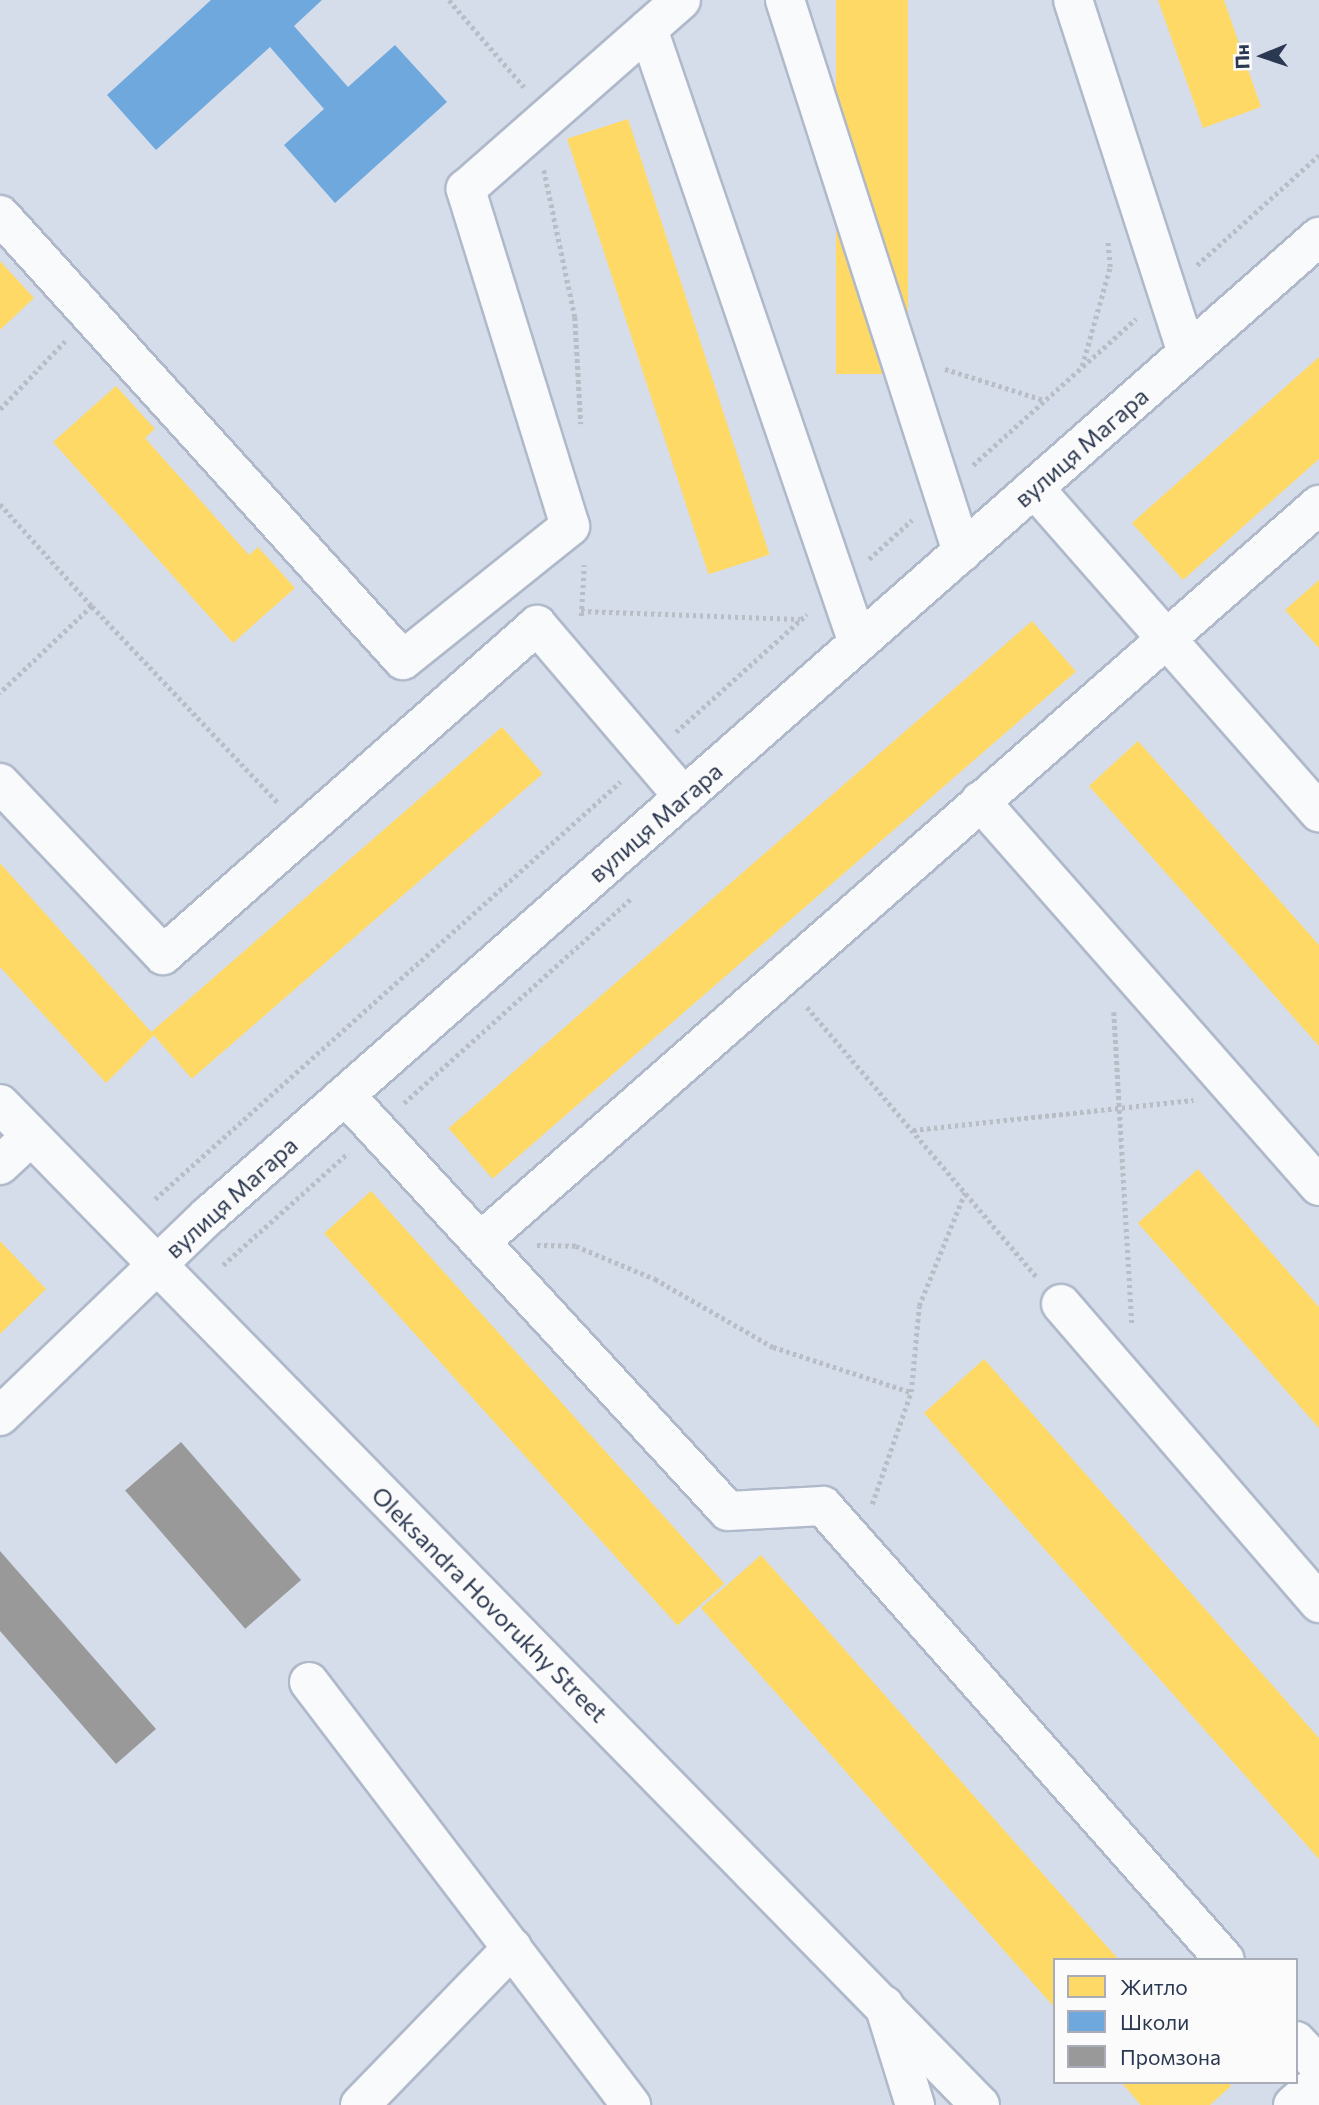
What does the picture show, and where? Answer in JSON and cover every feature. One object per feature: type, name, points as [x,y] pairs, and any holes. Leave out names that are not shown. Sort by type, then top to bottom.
[{"type":"street","points":[[0,215],[403,660],[570,526],[466,189],[681,0]]},
{"type":"street","points":[[785,0],[962,552]]},
{"type":"street","points":[[1073,0],[1188,353]]},
{"type":"street","points":[[648,29],[858,643]]},
{"type":"street","name":"вулиця Магара","points":[[0,1416],[156,1264],[345,1095],[1319,237]]},
{"type":"street","points":[[1034,488],[1319,812]]},
{"type":"street","points":[[480,1242],[1319,505]]},
{"type":"street","points":[[0,783],[163,955],[537,625],[651,754],[684,797]]},
{"type":"street","points":[[980,801],[1319,1186]]},
{"type":"street","points":[[345,1095],[728,1511],[823,1506],[1223,1958]]},
{"type":"street","name":"Oleksandra Hovorukhy Street","points":[[0,1104],[980,2105]]},
{"type":"street","points":[[0,1165],[30,1137]]},
{"type":"street","points":[[1061,1304],[1319,1603]]},
{"type":"street","points":[[309,1682],[631,2105]]},
{"type":"street","points":[[360,2105],[512,1948]]},
{"type":"street","points":[[884,2005],[915,2105]]},
{"type":"street","points":[[1298,2042],[1319,2066]]},
{"type":"street","points":[[1293,2105],[1319,2082]]},
{"type":"path","points":[[449,0],[549,116]]},
{"type":"path","points":[[155,1199],[1319,155]]},
{"type":"path","points":[[1082,367],[1110,267],[1106,228]]},
{"type":"path","points":[[0,409],[90,315]]},
{"type":"path","points":[[899,354],[1044,400]]},
{"type":"path","points":[[0,504],[304,831]]},
{"type":"path","points":[[0,694],[92,606]]},
{"type":"path","points":[[581,611],[801,619]]},
{"type":"path","points":[[1110,948],[1135,1391]]},
{"type":"path","points":[[781,976],[1061,1304]]},
{"type":"path","points":[[912,1130],[1240,1095]]},
{"type":"path","points":[[858,1545],[911,1392],[919,1306],[965,1192]]},
{"type":"path","points":[[480,1242],[576,1246],[655,1279],[773,1347],[911,1392]]},
{"type":"building: Житло","points":[[836,0],[908,0],[908,374],[836,374]]},
{"type":"building: Житло","points":[[1158,0],[1224,0],[1261,107],[1203,128]]},
{"type":"building: Житло","points":[[628,119],[770,555],[709,574],[567,139]]},
{"type":"building: Житло","points":[[0,261],[34,298],[0,330]]},
{"type":"building: Житло","points":[[1319,357],[1319,459],[1183,580],[1132,523]]},
{"type":"building: Житло","points":[[116,386],[155,429],[145,438],[249,555],[258,547],[295,588],[233,643],[53,442]]},
{"type":"building: Житло","points":[[1319,580],[1319,648],[1285,610]]},
{"type":"building: Житло","points":[[1032,621],[1076,672],[493,1179],[449,1128]]},
{"type":"building: Житло","points":[[502,727],[543,774],[192,1079],[151,1032]]},
{"type":"building: Житло","points":[[1138,741],[1319,945],[1319,1046],[1089,786]]},
{"type":"building: Житло","points":[[0,863],[154,1035],[106,1083],[0,967]]},
{"type":"building: Житло","points":[[1198,1169],[1319,1307],[1319,1428],[1138,1223]]},
{"type":"building: Житло","points":[[371,1191],[724,1583],[677,1626],[324,1233]]},
{"type":"building: Житло","points":[[0,1241],[46,1289],[0,1334]]},
{"type":"building: Житло","points":[[984,1359],[1319,1738],[1319,1859],[924,1413]]},
{"type":"building: Житло","points":[[761,1555],[1117,1958],[1053,1958],[1053,2006],[701,1608]]},
{"type":"building: Житло","points":[[1123,2084],[1231,2086],[1210,2105],[1141,2105]]},
{"type":"building: Школи","points":[[211,0],[322,0],[294,26],[348,87],[395,45],[447,102],[335,203],[284,145],[324,109],[270,47],[156,150],[107,95]]},
{"type":"building: Промзона","points":[[181,1442],[301,1580],[245,1629],[125,1491]]},
{"type":"building: Промзона","points":[[0,1551],[156,1729],[116,1764],[0,1631]]}]
